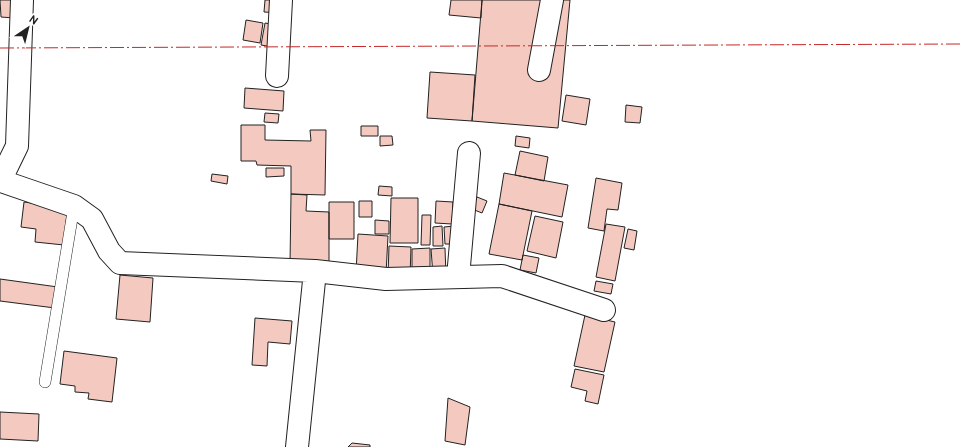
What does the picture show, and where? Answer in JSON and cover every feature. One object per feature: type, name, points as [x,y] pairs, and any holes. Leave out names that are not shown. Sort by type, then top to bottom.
[{"type":"street","points":[[22,0],[17,146],[0,181],[74,206],[92,219],[109,251],[120,263],[315,271],[386,279],[502,276],[604,310]]},
{"type":"street","points":[[277,76],[281,0]]},
{"type":"street","points":[[539,70],[552,0]]},
{"type":"street","points":[[458,277],[469,153]]},
{"type":"street","points":[[297,447],[315,271]]},
{"type":"lane","points":[[45,382],[74,206]]},
{"type":"building","points":[[0,0],[15,0],[14,18],[1,17]]},
{"type":"building","points":[[265,0],[283,0],[283,13],[264,12]]},
{"type":"building","points":[[451,0],[482,0],[481,18],[449,15]]},
{"type":"building","points":[[482,0],[570,0],[558,128],[472,121]]},
{"type":"building","points":[[246,20],[263,23],[260,43],[243,40]]},
{"type":"building","points":[[265,23],[288,27],[284,49],[261,45]]},
{"type":"building","points":[[430,72],[475,75],[472,121],[427,118]]},
{"type":"building","points":[[245,88],[284,91],[283,111],[244,108]]},
{"type":"building","points":[[566,95],[590,99],[586,125],[562,121]]},
{"type":"building","points":[[626,105],[642,107],[640,123],[625,122]]},
{"type":"building","points":[[265,113],[279,114],[278,123],[264,122]]},
{"type":"building","points":[[241,125],[265,125],[265,140],[311,141],[310,130],[326,130],[325,195],[291,194],[291,166],[257,165],[256,161],[241,161]]},
{"type":"building","points":[[361,126],[378,126],[378,136],[361,136]]},
{"type":"building","points":[[380,136],[392,136],[393,145],[380,146]]},
{"type":"building","points":[[516,136],[530,138],[529,148],[515,146]]},
{"type":"building","points":[[520,151],[548,157],[544,181],[515,175]]},
{"type":"building","points":[[266,168],[284,168],[284,176],[266,177]]},
{"type":"building","points":[[504,173],[568,185],[562,217],[499,204]]},
{"type":"building","points":[[212,174],[228,176],[227,184],[211,181]]},
{"type":"building","points":[[596,178],[622,183],[618,210],[607,209],[604,231],[588,228]]},
{"type":"building","points":[[379,186],[392,187],[392,196],[378,195]]},
{"type":"building","points":[[291,194],[307,195],[306,211],[329,212],[329,266],[290,265]]},
{"type":"building","points":[[477,197],[487,201],[482,213],[472,209]]},
{"type":"building","points":[[391,198],[418,198],[418,243],[390,243]]},
{"type":"building","points":[[359,201],[372,201],[372,217],[359,217]]},
{"type":"building","points":[[436,201],[453,202],[452,224],[435,223]]},
{"type":"building","points":[[24,202],[54,206],[67,212],[64,245],[35,242],[36,229],[21,227]]},
{"type":"building","points":[[329,202],[354,202],[354,239],[329,239]]},
{"type":"building","points":[[499,204],[532,211],[522,260],[489,254]]},
{"type":"building","points":[[422,215],[431,215],[430,245],[421,245]]},
{"type":"building","points":[[535,216],[563,222],[556,258],[527,251]]},
{"type":"building","points":[[375,220],[389,221],[389,234],[375,234]]},
{"type":"building","points":[[606,224],[625,227],[615,281],[596,277]]},
{"type":"building","points":[[442,226],[443,246],[433,246],[433,227]]},
{"type":"building","points":[[454,226],[454,244],[445,244],[444,227]]},
{"type":"building","points":[[628,229],[637,231],[634,250],[624,248]]},
{"type":"building","points":[[358,234],[388,236],[386,274],[356,273]]},
{"type":"building","points":[[389,246],[411,247],[410,277],[388,276]]},
{"type":"building","points":[[430,248],[430,274],[412,275],[412,249]]},
{"type":"building","points":[[445,248],[446,275],[433,275],[431,249]]},
{"type":"building","points":[[523,255],[539,258],[536,273],[520,270]]},
{"type":"building","points":[[120,275],[153,278],[150,322],[116,319]]},
{"type":"building","points":[[0,279],[58,287],[55,308],[0,301]]},
{"type":"building","points":[[596,281],[613,284],[611,294],[594,291]]},
{"type":"building","points":[[585,315],[615,322],[604,372],[574,366]]},
{"type":"building","points":[[255,318],[292,321],[290,344],[268,342],[267,366],[252,365]]},
{"type":"building","points":[[64,351],[117,358],[112,402],[88,399],[89,393],[75,392],[75,386],[60,384]]},
{"type":"building","points":[[575,369],[604,375],[598,404],[585,401],[587,391],[571,387]]},
{"type":"building","points":[[448,398],[470,407],[465,445],[445,441]]},
{"type":"building","points":[[0,412],[39,414],[38,441],[0,439]]},
{"type":"building","points":[[352,443],[370,445],[370,447],[348,447]]},
{"type":"power","points":[[0,48],[960,44]]}]
